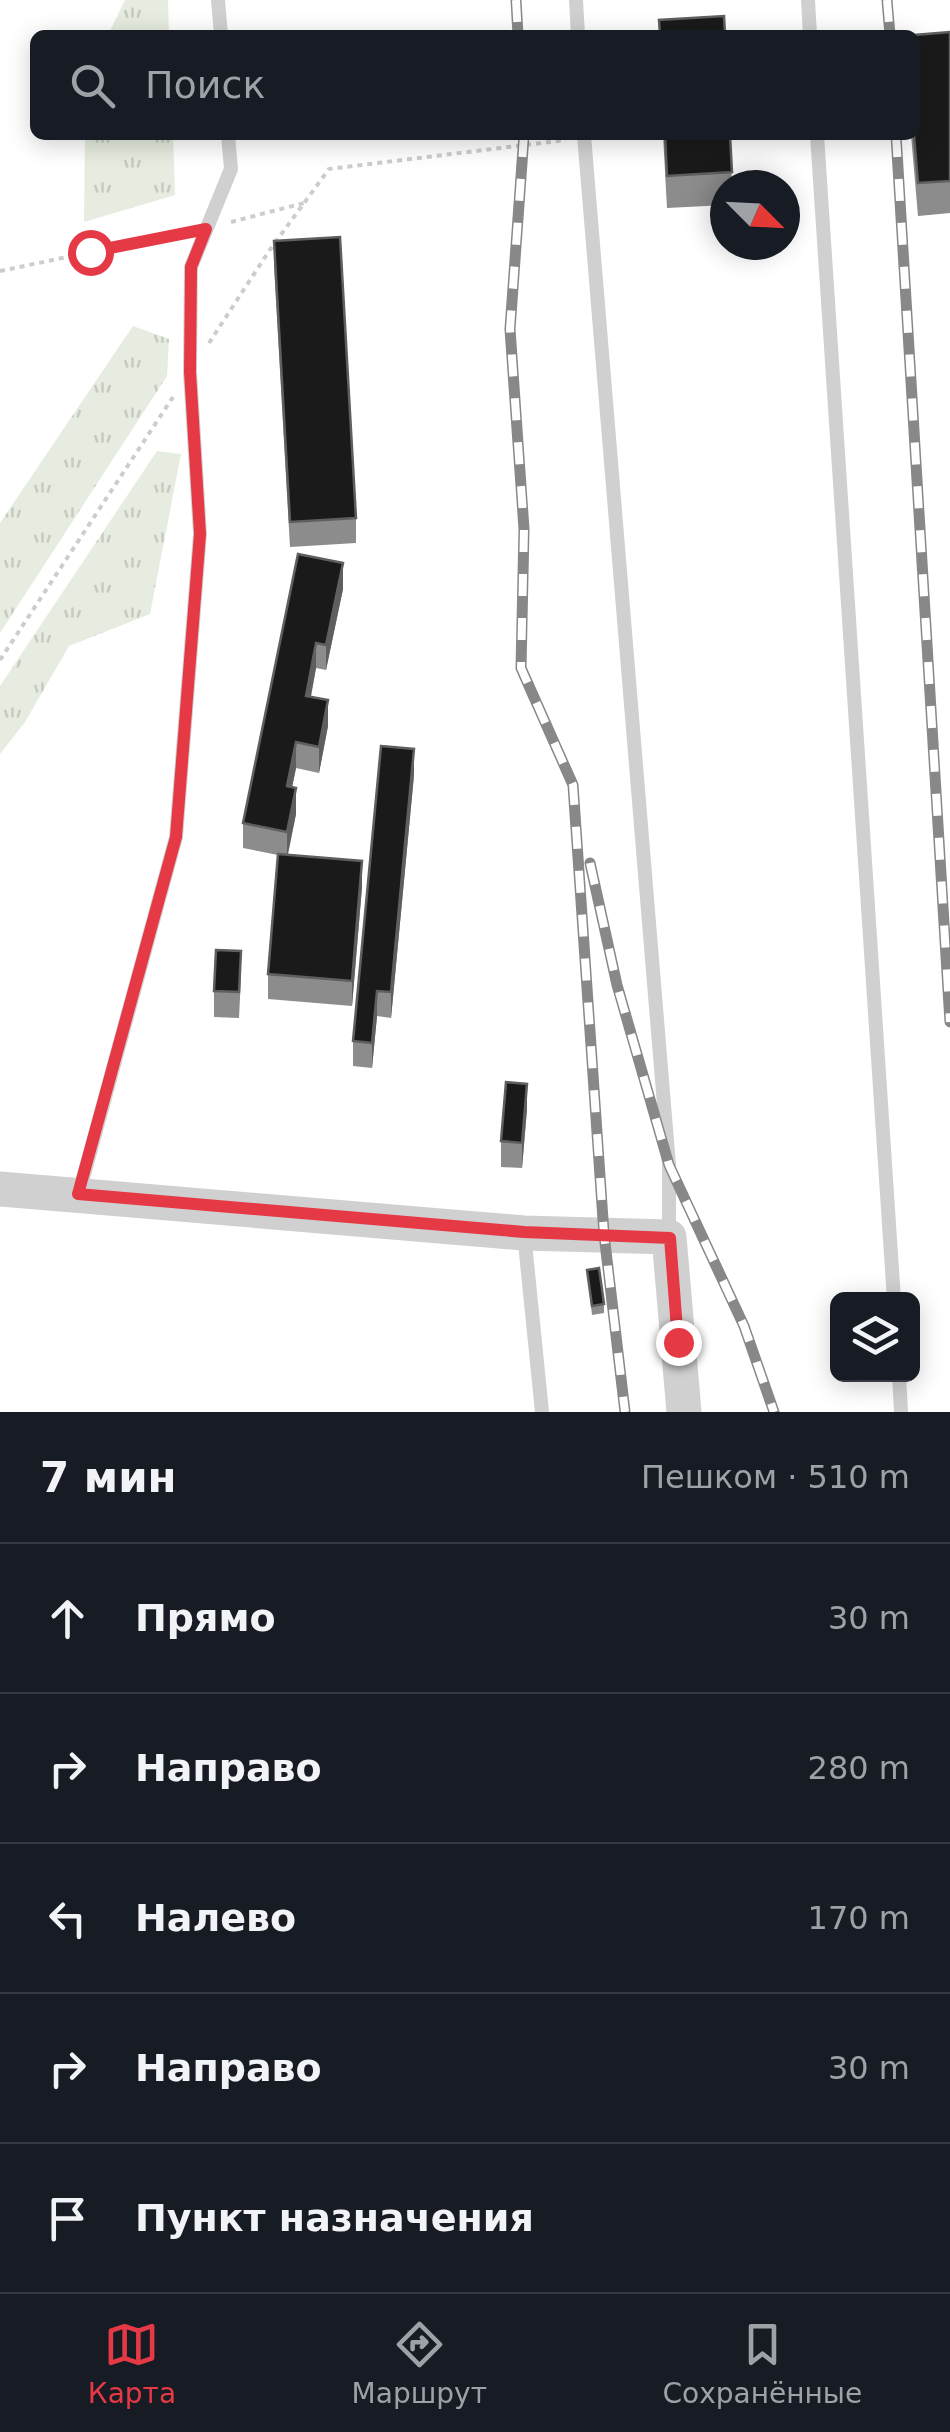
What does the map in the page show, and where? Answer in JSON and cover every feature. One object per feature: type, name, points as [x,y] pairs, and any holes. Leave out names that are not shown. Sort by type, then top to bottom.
[{"type":"street","points":[[0,1188],[524,1232],[670,1238],[684,1412]]},
{"type":"lane","points":[[218,0],[221,30]]},
{"type":"lane","points":[[576,0],[578,30]]},
{"type":"lane","points":[[808,0],[810,30]]},
{"type":"lane","points":[[78,1194],[176,837],[200,534],[190,372],[191,267],[231,169],[228,140]]},
{"type":"lane","points":[[584,140],[668,1146],[670,1238]]},
{"type":"lane","points":[[817,140],[893,1292]]},
{"type":"lane","points":[[524,1232],[542,1412]]},
{"type":"lane","points":[[899,1382],[901,1412]]},
{"type":"path","points":[[0,660],[328,169],[553,140]]},
{"type":"path","points":[[0,270],[206,229],[304,203]]},
{"type":"green space","points":[[125,0],[168,0],[169,30],[110,30]]},
{"type":"green space","points":[[85,140],[173,140],[175,195],[84,222]]},
{"type":"green space","points":[[133,326],[169,339],[167,376],[0,633],[0,523]]},
{"type":"green space","points":[[157,451],[181,454],[150,614],[69,646],[25,722],[0,754],[0,686]]},
{"type":"building","points":[[724,16],[725,30],[660,30],[659,20]]},
{"type":"building","points":[[950,32],[950,181],[918,183],[914,140],[920,140],[920,35]]},
{"type":"building","points":[[665,140],[730,140],[732,170],[710,170],[710,173],[667,176]]},
{"type":"building","points":[[340,237],[356,518],[290,522],[274,241]]},
{"type":"building","points":[[298,554],[343,563],[326,645],[316,643],[306,696],[328,700],[319,747],[296,742],[287,786],[296,788],[287,832],[243,823]]},
{"type":"building","points":[[381,746],[414,749],[391,992],[377,991],[372,1043],[353,1041]]},
{"type":"building","points":[[278,854],[362,861],[352,981],[268,974]]},
{"type":"building","points":[[216,950],[241,951],[239,992],[214,991]]},
{"type":"building","points":[[506,1082],[527,1084],[522,1143],[501,1141]]},
{"type":"building","points":[[599,1268],[604,1304],[592,1306],[587,1270]]},
{"type":"railway","points":[[516,0],[518,30]]},
{"type":"railway","points":[[887,0],[890,30]]},
{"type":"railway","points":[[524,140],[510,329],[524,529],[521,668],[573,785],[604,1234],[625,1412]]},
{"type":"railway","points":[[896,140],[950,1022]]},
{"type":"railway","points":[[590,863],[617,985],[669,1165],[744,1326],[774,1412]]},
{"type":"route","points":[[90,252],[206,229],[191,267],[190,372],[200,534],[176,837],[78,1194],[524,1232],[670,1238],[678,1342]]}]
